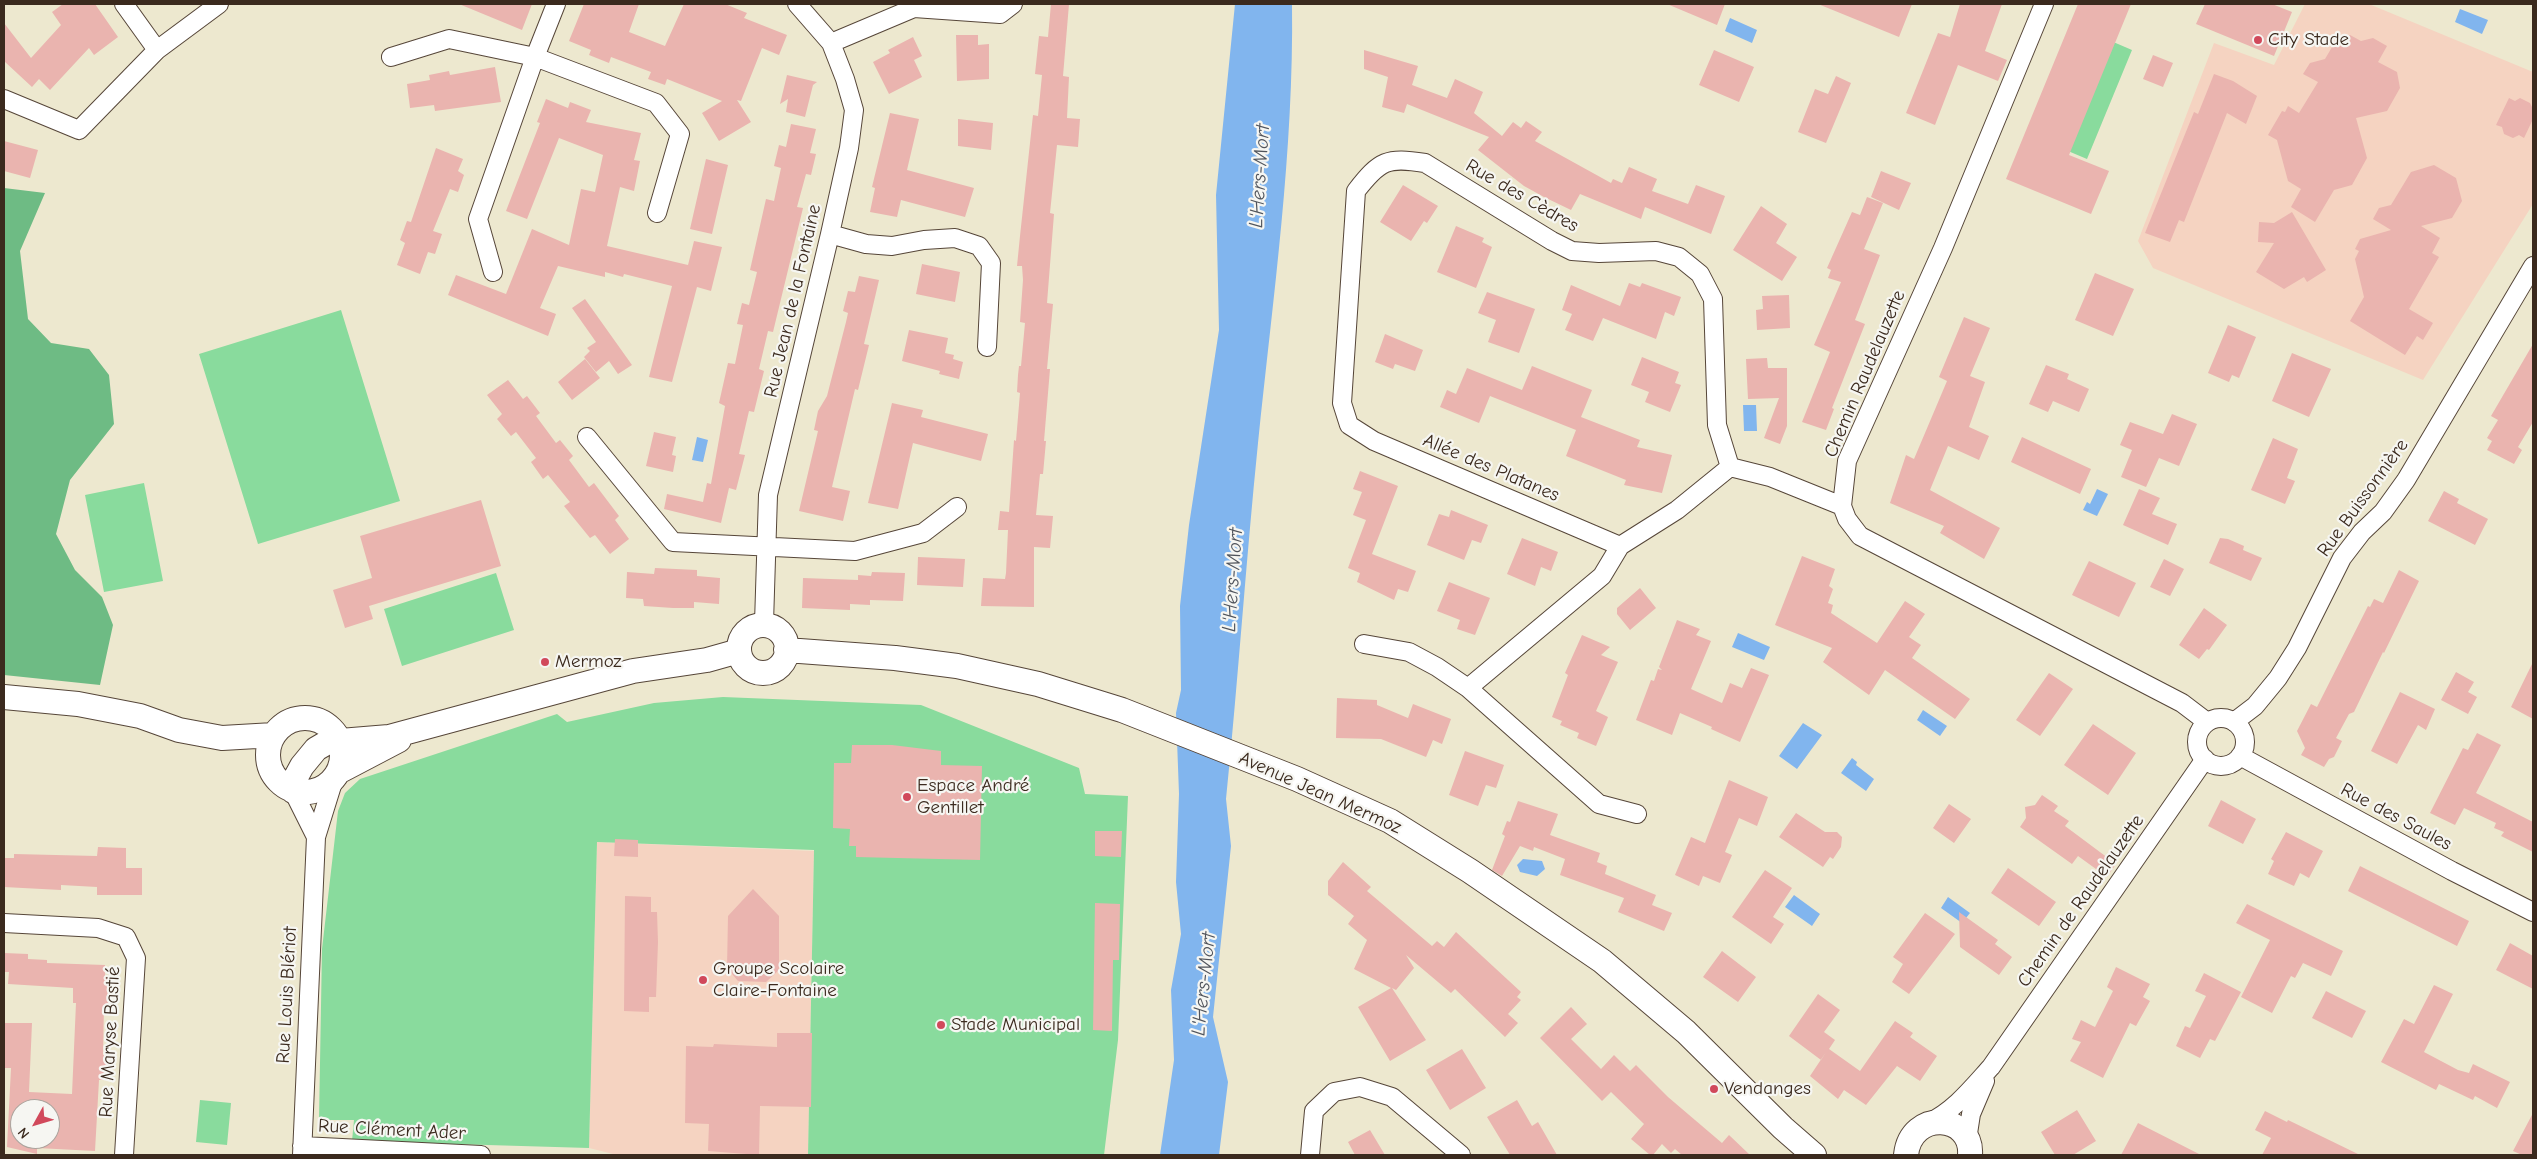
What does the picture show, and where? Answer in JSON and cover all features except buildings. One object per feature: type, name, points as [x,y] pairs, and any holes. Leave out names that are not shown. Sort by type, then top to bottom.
[{"type":"street","points":[[124,4],[157,50]]},
{"type":"street","points":[[4,99],[79,130],[157,50],[219,4]]},
{"type":"street","points":[[493,272],[478,219],[535,57],[556,4]]},
{"type":"street","name":"Rue Jean de la Fontaine","points":[[764,623],[768,496],[830,234],[849,148],[854,110],[845,79],[831,43],[797,4]]},
{"type":"street","points":[[831,43],[914,8],[1000,14],[1013,4]]},
{"type":"street","name":"Chemin Raudelauzette","points":[[1842,506],[1847,461],[1943,248],[2044,4]]},
{"type":"street","points":[[391,57],[449,39],[535,57],[656,103],[680,134],[657,213]]},
{"type":"street","name":"Rue des Cèdres","points":[[1349,425],[1342,403],[1356,191],[1370,173],[1382,162],[1403,160],[1425,163],[1552,241],[1572,251],[1599,253],[1656,250],[1679,257],[1700,274],[1713,299],[1717,425],[1730,467]]},
{"type":"street","points":[[830,234],[866,244],[892,246],[924,240],[955,238],[979,246],[991,263],[987,348]]},
{"type":"street","name":"Rue Buissonnière","points":[[2234,722],[2254,706],[2278,678],[2297,648],[2342,558],[2362,532],[2384,512],[2430,442],[2533,266]]},
{"type":"street","name":"Allée des Platanes","points":[[1349,425],[1374,442],[1620,546]]},
{"type":"street","points":[[587,437],[673,542],[854,551],[923,533],[957,508]]},
{"type":"street","points":[[1468,688],[1602,576],[1620,546],[1676,510],[1730,467],[1770,477],[1842,506],[1848,519],[1860,536],[2174,699],[2207,722]]},
{"type":"street","points":[[764,623],[779,631],[785,639],[786,650],[781,665],[765,673],[745,666],[739,651],[741,638],[749,629],[764,623]]},
{"type":"street","points":[[1364,644],[1409,652],[1437,667],[1468,688],[1599,804],[1637,814]]},
{"type":"street","name":"Avenue Jean Mermoz","points":[[786,650],[895,658],[957,666],[1038,684],[1122,710],[1297,779],[1390,821],[1470,871],[1602,961],[1686,1032],[1783,1128],[1814,1155]]},
{"type":"street","points":[[294,791],[296,777],[302,766],[316,749],[328,742],[389,737],[633,671],[707,660],[739,651]]},
{"type":"street","points":[[4,698],[78,704],[140,716],[179,730],[222,738],[274,735]]},
{"type":"street","points":[[270,769],[268,747],[274,735],[282,726],[294,720],[304,718],[325,723],[334,731],[339,740],[342,753],[336,775]]},
{"type":"street","points":[[2223,718],[2234,722],[2242,731],[2245,741],[2240,756],[2234,762],[2221,766],[2205,760],[2199,751],[2197,740],[2200,730],[2207,722],[2223,718]]},
{"type":"street","points":[[222,738],[256,756],[280,782],[294,791],[316,791],[336,775],[416,731]]},
{"type":"street","name":"Rue des Saules","points":[[2240,756],[2367,826],[2533,912]]},
{"type":"street","name":"Chemin de Raudelauzette","points":[[1923,1125],[1942,1117],[1955,1106],[1991,1067],[2205,760]]},
{"type":"street","name":"Rue Louis Blériot","points":[[302,1151],[316,837],[336,775]]},
{"type":"street","name":"Rue Louis Blériot","points":[[294,791],[316,837]]},
{"type":"street","name":"Rue Maryse Bastié","points":[[4,924],[98,928],[126,937],[136,958],[124,1155]]},
{"type":"street","name":"Chemin de Raudelauzette","points":[[1968,1148],[1971,1114],[1991,1067]]},
{"type":"street","points":[[1310,1155],[1314,1111],[1334,1092],[1360,1087],[1392,1097],[1461,1155]]},
{"type":"street","points":[[1905,1155],[1908,1143],[1914,1133],[1923,1125],[1936,1122],[1948,1123],[1959,1130],[1968,1148]]},
{"type":"street","name":"Rue Clément Ader","points":[[302,1151],[480,1155]]},
{"type":"shaded area","points":[[2305,4],[2369,4],[2533,72],[2533,204],[2423,380],[2153,268],[2138,241],[2214,43],[2274,65]]},
{"type":"shaded area","name":"Groupe Scolaire Claire-Fontaine","points":[[597,842],[814,851],[808,1155],[617,1155],[589,1148]]},
{"type":"green space","points":[[2076,26],[2132,50],[2087,159],[2030,135]]},
{"type":"green space","points":[[4,188],[45,193],[20,251],[28,319],[51,343],[89,349],[109,375],[114,424],[70,480],[56,534],[75,570],[102,597],[113,625],[100,685],[4,675]]},
{"type":"green space","points":[[341,310],[400,501],[258,544],[199,354]]},
{"type":"green space","points":[[144,483],[163,581],[104,592],[85,495]]},
{"type":"green space","points":[[496,573],[514,630],[402,666],[384,609]]},
{"type":"green space","points":[[723,697],[921,705],[1079,768],[1085,794],[1128,796],[1118,1040],[1104,1155],[808,1155],[814,850],[597,842],[589,1148],[352,1141],[354,1120],[319,1120],[322,949],[338,811],[345,793],[360,779],[557,714],[567,722],[654,703]]},
{"type":"green space","points":[[200,1100],[231,1103],[227,1145],[196,1142]]},
{"type":"water","name":"L'Hers-Mort","points":[[1235,4],[1292,4],[1292,59],[1286,169],[1254,487],[1226,799],[1231,846],[1213,1017],[1228,1082],[1219,1155],[1160,1155],[1174,1060],[1171,990],[1181,934],[1176,882],[1179,794],[1176,713],[1181,690],[1180,606],[1189,525],[1219,330],[1216,195]]},
{"type":"water","points":[[2460,9],[2488,20],[2482,34],[2455,22]]},
{"type":"water","points":[[1730,18],[1757,30],[1752,43],[1725,31]]},
{"type":"water","points":[[1743,405],[1756,405],[1757,431],[1744,431]]},
{"type":"water","points":[[697,437],[708,440],[703,462],[692,460]]},
{"type":"water","points":[[2097,489],[2108,494],[2097,516],[2083,510],[2087,502],[2090,504]]},
{"type":"water","points":[[1738,633],[1770,647],[1764,660],[1732,647]]},
{"type":"water","points":[[1923,710],[1947,726],[1940,736],[1917,720]]},
{"type":"water","points":[[1803,723],[1822,735],[1797,769],[1779,756]]},
{"type":"water","points":[[1852,758],[1857,762],[1856,765],[1874,779],[1866,791],[1841,773]]},
{"type":"water","points":[[1523,859],[1542,861],[1545,869],[1537,876],[1520,872],[1517,865]]},
{"type":"water","points":[[1794,895],[1820,914],[1812,926],[1785,907]]},
{"type":"water","points":[[1948,897],[1970,913],[1962,923],[1941,908]]},
{"type":"place","name":"City Stade","points":[[2258,40]]},
{"type":"place","name":"Mermoz","points":[[545,662]]},
{"type":"place","name":"Espace André Gentillet","points":[[907,797]]},
{"type":"place","name":"Groupe Scolaire Claire-Fontaine","points":[[703,980]]},
{"type":"place","name":"Stade Municipal","points":[[941,1025]]},
{"type":"place","name":"Vendanges","points":[[1714,1089]]}]
